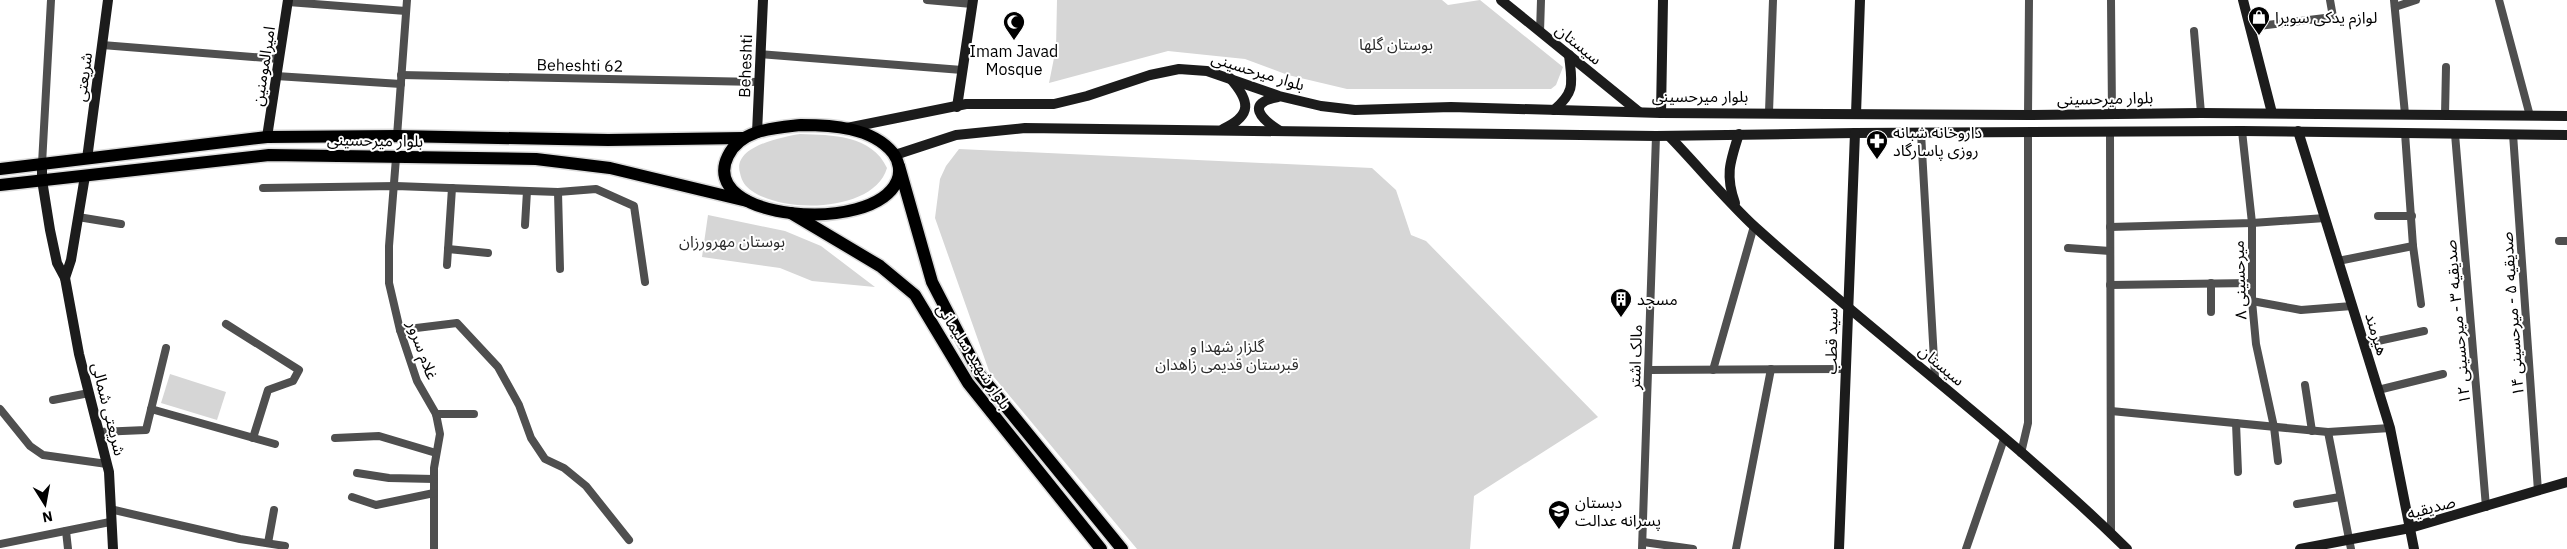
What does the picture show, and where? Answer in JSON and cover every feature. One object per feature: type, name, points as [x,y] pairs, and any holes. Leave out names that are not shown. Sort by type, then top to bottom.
[{"type":"main road","name":"شریعتی","points":[[87,159],[108,0]]},
{"type":"main road","name":"Beheshti","points":[[757,133],[763,0]]},
{"type":"main road","name":"سیستان","points":[[1501,0],[1639,112]]},
{"type":"main road","points":[[1661,113],[1663,0]]},
{"type":"main road","points":[[1856,114],[1860,0]]},
{"type":"main road","points":[[2244,0],[2272,113]]},
{"type":"main road","name":"امیرالمومنین","points":[[267,136],[288,1]]},
{"type":"main road","points":[[957,107],[972,2]]},
{"type":"main road","points":[[1554,110],[1567,99],[1572,89],[1569,55]]},
{"type":"main road","name":"بلوار میرحسینی","points":[[847,128],[966,104],[1054,104],[1087,96],[1150,75],[1179,69],[1208,70],[1279,96],[1321,106],[1355,110],[1451,107],[1661,113],[1769,112],[2028,115],[2272,113],[2567,116]]},
{"type":"main road","points":[[1220,131],[1238,122],[1244,115],[1246,106],[1240,89],[1228,76]]},
{"type":"main road","points":[[1279,96],[1266,99],[1260,104],[1259,109],[1264,121],[1280,131]]},
{"type":"main road","points":[[2381,114],[2381,133]]},
{"type":"main road","points":[[1975,134],[1976,115]]},
{"type":"main road","points":[[747,201],[728,187],[723,170],[730,152],[743,138],[757,133],[804,125],[847,128],[877,141],[897,161],[900,176],[892,190],[874,204],[827,214],[791,213]]},
{"type":"main road","name":"بلوار میرحسینی","points":[[897,161],[956,135],[979,131],[1024,128],[1656,136],[2242,131],[2567,135]]},
{"type":"main road","name":"هیرمند","points":[[2298,132],[2390,428],[2414,549]]},
{"type":"main road","name":"سید قطب","points":[[1838,549],[1855,133]]},
{"type":"main road","name":"سیستان","points":[[1736,207],[1729,186],[1728,173],[1740,134]]},
{"type":"main road","name":"بلوار میرحسینی","points":[[2,170],[267,136],[397,136],[608,140],[743,138]]},
{"type":"main road","name":"سیستان","points":[[1669,136],[1754,226],[1935,378],[2127,549]]},
{"type":"main road","name":"بلوار میرحسینی","points":[[3,184],[269,155],[536,159],[610,168],[791,213]]},
{"type":"main road","name":"بلوار شهید سلیمانی","points":[[897,161],[932,282],[980,375],[1122,549]]},
{"type":"main road","name":"شریعتی شمالی","points":[[42,164],[42,180],[55,255],[65,278],[89,392],[107,464],[112,549]]},
{"type":"main road","name":"شریعتی شمالی","points":[[65,278],[71,260],[85,176]]},
{"type":"main road","name":"بلوار شهید سلیمانی","points":[[791,213],[880,266],[915,294],[968,383],[1101,549]]},
{"type":"main road","name":"صدیقیه","points":[[2300,549],[2350,544],[2486,507],[2567,482]]},
{"type":"street","points":[[42,164],[51,0]]},
{"type":"street","points":[[397,136],[407,0]]},
{"type":"street","points":[[927,0],[972,2]]},
{"type":"street","points":[[1540,32],[1541,0]]},
{"type":"street","points":[[1769,112],[1773,0]]},
{"type":"street","points":[[2028,115],[2029,0]]},
{"type":"street","points":[[2111,0],[2112,114]]},
{"type":"street","points":[[2250,28],[2333,17],[2330,0]]},
{"type":"street","points":[[2405,114],[2394,3],[2416,0]]},
{"type":"street","points":[[2499,0],[2530,116]]},
{"type":"street","points":[[288,1],[406,11]]},
{"type":"street","points":[[2194,31],[2201,113]]},
{"type":"street","points":[[102,45],[279,59]]},
{"type":"street","points":[[760,54],[962,70]]},
{"type":"street","points":[[2445,115],[2446,67]]},
{"type":"street","name":"Beheshti 62","points":[[401,75],[759,82]]},
{"type":"street","points":[[276,76],[400,84]]},
{"type":"street","name":"میرحسینی ۸","points":[[2242,131],[2252,224],[2252,300],[2256,344],[2274,427],[2278,462]]},
{"type":"street","points":[[2021,453],[2028,423],[2028,132]]},
{"type":"street","points":[[2110,132],[2111,533]]},
{"type":"street","points":[[1921,133],[1935,378]]},
{"type":"street","points":[[2405,133],[2413,246],[2421,304]]},
{"type":"street","name":"صدیقیه ۳ - میرحسینی ۱۲","points":[[2455,134],[2486,507]]},
{"type":"street","name":"صدیقیه ۵ - میرحسینی ۱۴","points":[[2513,134],[2538,491]]},
{"type":"street","name":"مالک اشتر","points":[[1642,545],[1656,136]]},
{"type":"street","name":"غلام سرور","points":[[396,158],[396,186],[389,246],[389,283],[400,330],[417,381],[436,414],[440,434],[434,479],[434,549]]},
{"type":"street","points":[[263,188],[396,186],[558,192],[596,189],[634,206],[645,282]]},
{"type":"street","points":[[447,264],[452,188]]},
{"type":"street","points":[[525,225],[527,191]]},
{"type":"street","points":[[558,192],[560,269]]},
{"type":"street","points":[[2378,216],[2412,216]]},
{"type":"street","points":[[78,217],[121,224]]},
{"type":"street","points":[[2110,227],[2252,224],[2325,218]]},
{"type":"street","points":[[1713,370],[1754,226]]},
{"type":"street","points":[[2338,261],[2413,246]]},
{"type":"street","points":[[2068,248],[2110,251]]},
{"type":"street","points":[[448,249],[488,253]]},
{"type":"street","points":[[2211,283],[2211,312]]},
{"type":"street","points":[[2110,285],[2252,283]]},
{"type":"street","points":[[2252,300],[2302,310],[2352,306]]},
{"type":"street","points":[[226,324],[299,370],[293,381],[268,390],[253,438]]},
{"type":"street","points":[[400,330],[457,324],[498,368],[518,405],[531,438],[545,459],[564,468],[586,486],[629,540]]},
{"type":"street","points":[[2364,344],[2424,332]]},
{"type":"street","points":[[99,432],[146,430],[166,348]]},
{"type":"street","points":[[1736,549],[1771,369]]},
{"type":"street","points":[[1649,370],[1846,369]]},
{"type":"street","points":[[2378,390],[2442,374]]},
{"type":"street","points":[[2305,385],[2312,431]]},
{"type":"street","points":[[53,400],[89,392]]},
{"type":"street","points":[[0,409],[30,446],[43,455],[107,464]]},
{"type":"street","points":[[151,409],[275,444]]},
{"type":"street","points":[[2111,410],[2312,431],[2328,432],[2390,428]]},
{"type":"street","points":[[436,414],[474,414]]},
{"type":"street","points":[[2236,423],[2238,472]]},
{"type":"street","points":[[2328,432],[2350,544]]},
{"type":"street","points":[[335,438],[378,436],[436,453]]},
{"type":"street","points":[[1966,549],[2004,438]]},
{"type":"street","points":[[357,473],[389,478],[434,479]]},
{"type":"street","points":[[352,497],[376,505],[434,492]]},
{"type":"street","points":[[2296,504],[2340,497]]},
{"type":"street","points":[[110,509],[240,539],[285,546]]},
{"type":"street","points":[[268,543],[274,510]]},
{"type":"street","points":[[0,544],[110,522]]},
{"type":"street","points":[[66,531],[68,549]]},
{"type":"street","points":[[236,549],[240,539]]},
{"type":"street","points":[[1642,545],[1694,549]]},
{"type":"green space","name":"بوستان گلها","points":[[1057,0],[1442,0],[1448,5],[1480,0],[1563,67],[1556,85],[1551,89],[1347,89],[1288,75],[1245,59],[1168,51],[1049,83],[1056,48]]},
{"type":"green space","points":[[800,134],[838,136],[861,143],[872,149],[887,168],[879,183],[865,193],[847,201],[827,205],[785,203],[767,198],[747,187],[740,173],[740,164],[744,156],[761,144]]},
{"type":"green space","name":"گلزار شهدا و قبرستان قدیمی زاهدان","points":[[959,149],[1372,168],[1396,190],[1411,235],[1426,241],[1598,417],[1474,496],[1470,549],[1137,549],[989,371],[935,218],[940,179],[946,166]]},
{"type":"green space","name":"بوستان مهرورزان","points":[[708,215],[785,231],[821,246],[875,287],[812,281],[780,268],[702,257]]},
{"type":"green space","points":[[170,374],[226,392],[217,420],[161,403]]},
{"type":"place","name":"لوازم یدکی سویرا","points":[[2259,36]]},
{"type":"place","name":"Imam Javad Mosque","points":[[1014,41]]},
{"type":"place","name":"داروخانه شبانه روزی پاسارگاد","points":[[1877,160]]},
{"type":"place","name":"مسجد","points":[[1621,318]]},
{"type":"place","name":"دبستان پسرانه عدالت","points":[[1559,530]]}]
